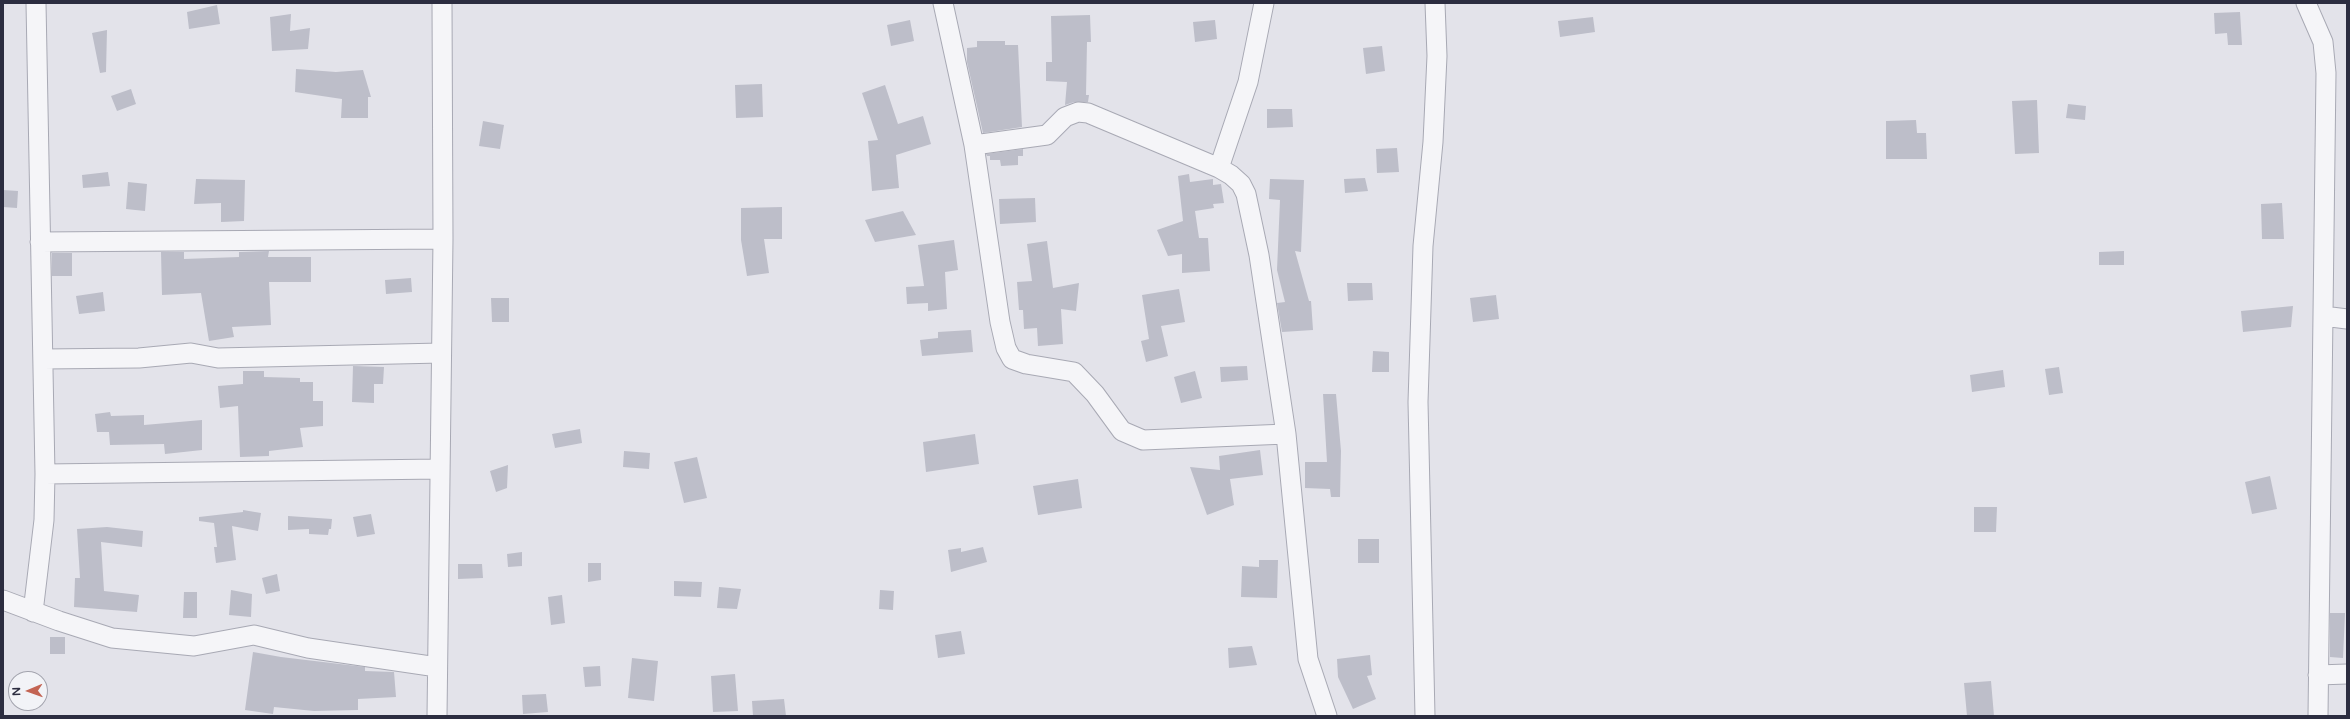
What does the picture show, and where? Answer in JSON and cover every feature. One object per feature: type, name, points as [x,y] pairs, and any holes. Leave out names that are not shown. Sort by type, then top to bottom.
[{"type":"street","points":[[33,612],[44,520],[45,474],[36,3]]},
{"type":"street","points":[[437,716],[443,239],[442,3]]},
{"type":"street","points":[[943,3],[974,145],[1000,322],[1006,348],[1012,359],[1026,364],[1074,372],[1095,394],[1122,431],[1143,440],[1286,434]]},
{"type":"street","points":[[1220,168],[1248,82],[1264,3]]},
{"type":"street","points":[[1425,716],[1418,402],[1423,246],[1433,142],[1436,64],[1435,3]]},
{"type":"street","points":[[2306,3],[2323,42],[2326,73],[2318,716]]},
{"type":"street","points":[[974,145],[1047,135],[1066,117],[1078,112],[1088,113],[1220,168],[1236,180],[1246,194],[1258,255],[1286,434],[1308,659],[1327,716]]},
{"type":"street","points":[[40,242],[443,239]]},
{"type":"street","points":[[2323,316],[2347,319]]},
{"type":"street","points":[[44,359],[139,358],[192,353],[218,358],[441,353]]},
{"type":"street","points":[[45,474],[440,469]]},
{"type":"street","points":[[3,600],[33,612],[112,638],[194,646],[254,635],[308,648],[437,667]]},
{"type":"street","points":[[2318,675],[2347,674]]},
{"type":"building","points":[[217,5],[220,24],[189,29],[187,12]]},
{"type":"building","points":[[2240,12],[2242,45],[2228,45],[2227,33],[2215,34],[2214,13]]},
{"type":"building","points":[[291,14],[290,31],[310,28],[308,49],[272,51],[270,17]]},
{"type":"building","points":[[1090,15],[1091,42],[1087,42],[1086,95],[1089,95],[1088,102],[1074,102],[1065,105],[1067,82],[1046,81],[1046,62],[1052,62],[1051,16]]},
{"type":"building","points":[[1593,17],[1595,32],[1560,37],[1558,21]]},
{"type":"building","points":[[910,20],[914,41],[891,46],[887,25]]},
{"type":"building","points":[[1215,20],[1217,39],[1195,42],[1193,22]]},
{"type":"building","points":[[107,30],[106,72],[100,73],[92,33]]},
{"type":"building","points":[[977,41],[1005,41],[1005,45],[1018,45],[1022,127],[983,133],[967,62],[967,48],[977,47]]},
{"type":"building","points":[[1382,46],[1385,71],[1366,74],[1363,48]]},
{"type":"building","points":[[296,69],[336,72],[363,70],[371,97],[368,97],[368,118],[341,118],[342,99],[295,92]]},
{"type":"building","points":[[762,84],[763,117],[736,118],[735,85]]},
{"type":"building","points":[[885,85],[898,124],[923,116],[931,144],[896,155],[899,188],[872,191],[868,141],[878,140],[862,93]]},
{"type":"building","points":[[131,89],[136,104],[117,111],[111,96]]},
{"type":"building","points":[[2037,100],[2039,153],[2015,154],[2012,101]]},
{"type":"building","points":[[2068,104],[2086,106],[2085,120],[2066,118]]},
{"type":"building","points":[[1267,109],[1292,109],[1293,127],[1267,128]]},
{"type":"building","points":[[1916,120],[1917,133],[1926,133],[1927,159],[1886,159],[1886,121]]},
{"type":"building","points":[[483,121],[504,125],[500,149],[479,146]]},
{"type":"building","points":[[1397,148],[1399,172],[1377,173],[1376,149]]},
{"type":"building","points":[[1023,149],[1023,156],[1018,156],[1018,165],[1001,166],[1000,160],[990,160],[990,156],[987,156],[986,154]]},
{"type":"building","points":[[108,172],[110,186],[83,188],[82,175]]},
{"type":"building","points":[[1189,174],[1190,182],[1213,179],[1213,185],[1221,184],[1224,203],[1213,204],[1214,208],[1195,211],[1199,238],[1208,238],[1210,271],[1182,273],[1182,254],[1168,256],[1157,230],[1183,221],[1178,176]]},
{"type":"building","points":[[1365,178],[1368,191],[1345,193],[1344,179]]},
{"type":"building","points":[[196,179],[245,180],[244,221],[221,222],[221,203],[194,204]]},
{"type":"building","points":[[1270,179],[1304,180],[1301,252],[1295,251],[1309,301],[1311,301],[1313,330],[1282,332],[1277,303],[1285,302],[1277,270],[1280,200],[1269,199]]},
{"type":"building","points":[[128,182],[147,184],[145,211],[126,209]]},
{"type":"building","points":[[3,190],[18,191],[17,208],[3,207]]},
{"type":"building","points":[[1035,198],[1036,222],[1000,224],[999,199]]},
{"type":"building","points":[[2282,203],[2284,239],[2262,239],[2261,204]]},
{"type":"building","points":[[782,207],[782,239],[764,239],[769,273],[747,276],[741,240],[741,208]]},
{"type":"building","points":[[903,211],[916,235],[875,242],[865,220]]},
{"type":"building","points":[[954,240],[958,270],[945,272],[947,309],[928,311],[928,303],[907,304],[906,287],[924,286],[918,245]]},
{"type":"building","points":[[1047,241],[1053,288],[1079,283],[1076,311],[1061,309],[1063,344],[1038,346],[1037,328],[1024,329],[1023,310],[1019,310],[1017,282],[1032,281],[1027,244]]},
{"type":"building","points":[[269,251],[268,257],[311,257],[311,282],[269,282],[271,325],[232,327],[234,337],[209,341],[201,293],[162,295],[161,252],[184,252],[184,259],[239,257],[239,252]]},
{"type":"building","points":[[2124,251],[2124,265],[2099,265],[2099,252]]},
{"type":"building","points":[[52,253],[72,253],[72,276],[52,276]]},
{"type":"building","points":[[411,278],[412,292],[386,294],[385,280]]},
{"type":"building","points":[[1347,283],[1372,283],[1373,300],[1348,301]]},
{"type":"building","points":[[1179,289],[1185,322],[1161,326],[1168,356],[1146,362],[1141,341],[1149,339],[1142,295]]},
{"type":"building","points":[[103,292],[105,311],[79,314],[76,296]]},
{"type":"building","points":[[1496,295],[1499,319],[1473,322],[1470,298]]},
{"type":"building","points":[[491,298],[509,298],[509,322],[492,322]]},
{"type":"building","points":[[2293,306],[2291,327],[2243,332],[2241,311]]},
{"type":"building","points":[[971,330],[973,352],[922,356],[920,340],[938,338],[938,332]]},
{"type":"building","points":[[1373,351],[1389,352],[1389,372],[1372,372]]},
{"type":"building","points":[[353,366],[384,367],[383,384],[374,384],[374,403],[352,402]]},
{"type":"building","points":[[1247,366],[1248,380],[1221,382],[1220,367]]},
{"type":"building","points":[[2059,367],[2063,393],[2049,395],[2045,369]]},
{"type":"building","points":[[2003,370],[2005,387],[1972,392],[1970,375]]},
{"type":"building","points":[[243,371],[264,371],[264,377],[300,378],[300,382],[313,382],[313,401],[323,401],[323,426],[300,428],[303,447],[269,451],[269,456],[240,457],[238,406],[220,408],[218,386],[243,384]]},
{"type":"building","points":[[1195,371],[1202,398],[1181,403],[1174,377]]},
{"type":"building","points":[[1323,394],[1336,394],[1341,451],[1340,497],[1331,497],[1330,489],[1305,488],[1305,462],[1327,462]]},
{"type":"building","points":[[110,412],[111,416],[144,415],[144,425],[202,420],[202,450],[165,454],[164,444],[110,445],[109,432],[97,432],[95,414]]},
{"type":"building","points":[[580,429],[582,443],[555,448],[552,434]]},
{"type":"building","points":[[975,434],[979,464],[926,472],[923,442]]},
{"type":"building","points":[[1260,450],[1263,475],[1230,479],[1234,505],[1207,515],[1190,467],[1220,470],[1219,456]]},
{"type":"building","points":[[624,451],[650,453],[649,469],[623,467]]},
{"type":"building","points":[[697,457],[707,498],[684,503],[674,462]]},
{"type":"building","points":[[508,465],[507,488],[496,492],[490,471]]},
{"type":"building","points":[[2270,476],[2277,509],[2252,514],[2245,482]]},
{"type":"building","points":[[1078,479],[1082,508],[1038,515],[1033,486]]},
{"type":"building","points":[[1974,507],[1997,507],[1996,532],[1974,532]]},
{"type":"building","points":[[243,510],[261,513],[258,531],[232,526],[236,560],[216,563],[214,547],[217,547],[214,523],[199,521],[199,517],[243,512]]},
{"type":"building","points":[[371,514],[375,534],[357,537],[353,517]]},
{"type":"building","points":[[288,516],[332,519],[331,529],[329,529],[328,535],[309,534],[309,529],[288,530]]},
{"type":"building","points":[[107,527],[143,531],[142,547],[101,542],[104,591],[139,595],[137,612],[74,607],[75,578],[80,578],[77,529]]},
{"type":"building","points":[[1358,539],[1379,539],[1379,563],[1358,563]]},
{"type":"building","points":[[983,547],[987,562],[951,572],[948,550],[961,548],[961,552]]},
{"type":"building","points":[[522,552],[522,566],[508,567],[507,554]]},
{"type":"building","points":[[1259,560],[1278,560],[1277,598],[1241,597],[1242,566],[1259,567]]},
{"type":"building","points":[[588,563],[601,563],[601,580],[588,582]]},
{"type":"building","points":[[458,564],[482,564],[483,578],[458,579]]},
{"type":"building","points":[[277,574],[280,591],[266,594],[262,578]]},
{"type":"building","points":[[674,581],[702,582],[701,597],[674,596]]},
{"type":"building","points":[[719,587],[741,589],[737,609],[717,608]]},
{"type":"building","points":[[231,590],[252,594],[251,617],[229,615]]},
{"type":"building","points":[[880,590],[894,591],[893,610],[879,609]]},
{"type":"building","points":[[184,592],[197,592],[197,618],[183,618]]},
{"type":"building","points":[[562,595],[565,623],[551,625],[548,597]]},
{"type":"building","points":[[2330,613],[2345,613],[2343,658],[2330,657]]},
{"type":"building","points":[[961,631],[965,654],[938,658],[935,635]]},
{"type":"building","points":[[50,637],[65,637],[65,654],[50,654]]},
{"type":"building","points":[[1252,646],[1257,665],[1229,668],[1228,648]]},
{"type":"building","points":[[253,652],[281,657],[365,667],[365,671],[394,672],[396,697],[358,699],[358,710],[314,711],[274,707],[273,714],[245,710]]},
{"type":"building","points":[[1370,655],[1372,675],[1367,676],[1376,699],[1353,709],[1338,677],[1337,659]]},
{"type":"building","points":[[632,658],[658,661],[654,701],[628,698]]},
{"type":"building","points":[[600,666],[601,686],[585,687],[583,667]]},
{"type":"building","points":[[735,674],[738,711],[713,712],[711,676]]},
{"type":"building","points":[[1991,681],[1994,716],[1967,716],[1964,683]]},
{"type":"building","points":[[546,694],[548,712],[523,714],[522,695]]},
{"type":"building","points":[[784,699],[786,716],[753,716],[752,701]]}]
